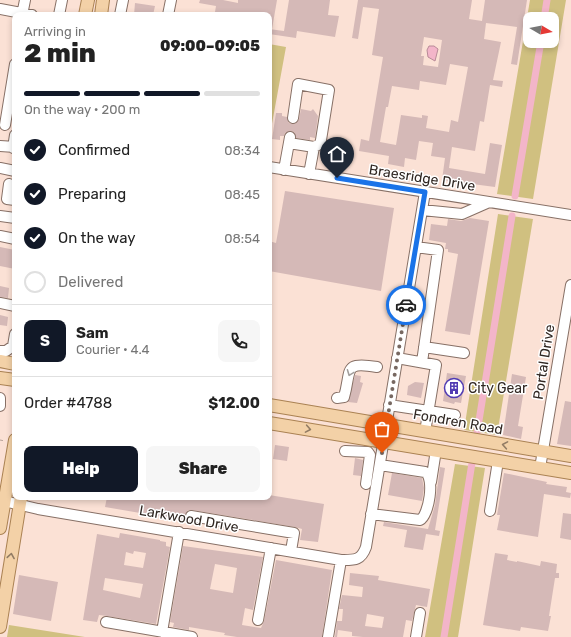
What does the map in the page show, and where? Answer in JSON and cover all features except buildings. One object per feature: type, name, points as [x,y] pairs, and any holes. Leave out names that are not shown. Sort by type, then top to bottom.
[{"type":"main road","points":[[86,12],[88,0]]},
{"type":"main road","points":[[101,12],[103,0]]},
{"type":"main road","points":[[0,378],[12,380]]},
{"type":"main road","name":"Fondren Road","points":[[272,406],[571,456]]},
{"type":"main road","points":[[272,423],[571,473]]},
{"type":"main road","points":[[0,528],[2,500],[11,441]]},
{"type":"main road","points":[[0,627],[20,500]]},
{"type":"street","points":[[25,0],[26,12]]},
{"type":"street","points":[[60,12],[62,0]]},
{"type":"street","points":[[121,12],[123,0]]},
{"type":"street","points":[[169,12],[171,0]]},
{"type":"street","points":[[0,9],[16,12]]},
{"type":"street","points":[[284,170],[289,140],[314,147],[320,144],[329,90],[298,84],[293,118]]},
{"type":"street","points":[[12,106],[2,125],[12,127]]},
{"type":"street","points":[[0,146],[12,147]]},
{"type":"street","points":[[309,174],[314,147]]},
{"type":"street","points":[[0,168],[12,170]]},
{"type":"street","name":"Braesridge Drive","points":[[272,168],[571,215]]},
{"type":"street","points":[[9,184],[7,199],[12,200]]},
{"type":"street","points":[[425,192],[372,514],[420,520],[425,514],[436,450]]},
{"type":"street","points":[[422,210],[462,214],[489,202]]},
{"type":"street","points":[[0,216],[12,218]]},
{"type":"street","points":[[0,236],[12,238]]},
{"type":"street","points":[[416,247],[438,250],[422,362]]},
{"type":"street","name":"Portal Drive","points":[[540,468],[571,285]]},
{"type":"street","points":[[0,303],[12,305]]},
{"type":"street","points":[[5,358],[12,346]]},
{"type":"street","points":[[424,347],[464,353]]},
{"type":"street","points":[[397,358],[436,364],[425,432]]},
{"type":"street","points":[[337,398],[344,397],[349,372],[352,367],[360,364],[377,367]]},
{"type":"street","points":[[0,398],[0,406]]},
{"type":"street","points":[[389,405],[455,415]]},
{"type":"street","points":[[345,451],[368,452],[370,455],[366,484]]},
{"type":"street","points":[[490,510],[498,461]]},
{"type":"street","points":[[380,465],[425,472],[428,474],[431,482]]},
{"type":"street","name":"Larkwood Drive","points":[[2,500],[20,500],[38,509],[341,560],[357,560],[363,555],[366,547],[372,514]]},
{"type":"street","points":[[191,516],[294,533],[291,551]]},
{"type":"street","points":[[199,535],[202,518]]},
{"type":"street","points":[[162,632],[179,532]]},
{"type":"street","points":[[258,620],[271,548]]},
{"type":"street","points":[[328,637],[341,560]]},
{"type":"street","points":[[416,637],[420,613]]},
{"type":"street","points":[[106,622],[192,637]]},
{"type":"path","points":[[0,440],[11,441]]},
{"type":"shaded area","points":[[530,0],[566,0],[559,42],[559,12],[528,12]]},
{"type":"shaded area","points":[[523,41],[523,48],[558,48],[533,199],[497,194]]},
{"type":"shaded area","points":[[272,45],[286,47],[272,124]]},
{"type":"shaded area","points":[[429,46],[434,46],[438,49],[435,61],[428,57],[427,50]]},
{"type":"shaded area","points":[[498,214],[533,219],[497,435],[464,430]]},
{"type":"shaded area","points":[[455,464],[485,468],[458,637],[425,637]]},
{"type":"shaded area","points":[[9,625],[85,637],[7,637]]},
{"type":"waterway","points":[[545,12],[547,0]]},
{"type":"waterway","points":[[515,196],[540,48]]},
{"type":"waterway","points":[[477,433],[512,216]]},
{"type":"waterway","points":[[444,637],[472,463]]},
{"type":"way so far","points":[[382,453],[406,305]]},
{"type":"place","name":"City Gear","points":[[454,388]]},
{"type":"route","points":[[337,178],[425,192],[406,305]]}]
